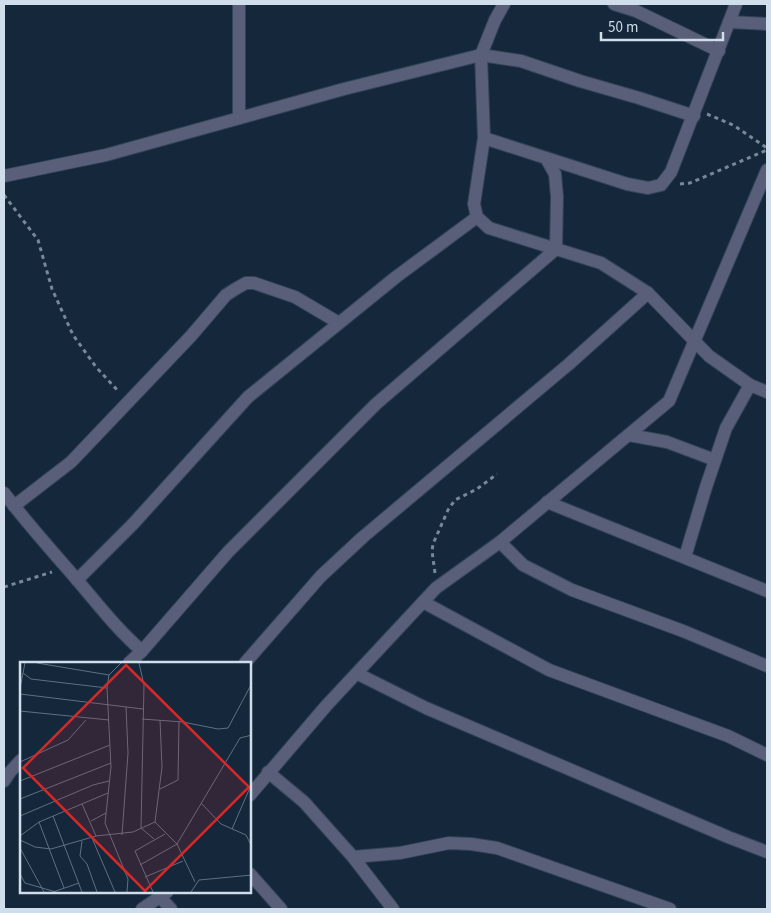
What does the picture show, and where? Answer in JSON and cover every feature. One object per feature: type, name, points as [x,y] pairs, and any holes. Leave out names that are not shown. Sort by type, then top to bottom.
[{"type":"street","points":[[239,4],[239,118]]},
{"type":"street","points":[[504,4],[495,20],[481,55],[484,138],[474,204],[477,217],[489,228],[601,263],[648,293],[708,356],[750,385],[767,392]]},
{"type":"street","points":[[614,4],[636,11],[719,51]]},
{"type":"street","points":[[484,138],[627,184],[648,188],[660,185],[671,172],[736,4]]},
{"type":"street","points":[[729,22],[767,24]]},
{"type":"street","points":[[4,176],[106,155],[344,89],[481,55],[521,61],[580,81],[695,113]]},
{"type":"street","points":[[130,662],[142,651],[228,552],[376,404],[556,250],[557,198],[555,174],[546,158]]},
{"type":"street","points":[[251,793],[326,706],[358,674],[436,588],[500,542],[669,401],[767,170]]},
{"type":"street","points":[[77,580],[133,524],[248,397],[396,277],[477,217]]},
{"type":"street","points":[[14,506],[71,462],[191,336],[226,295],[246,283],[254,283],[295,297],[340,323]]},
{"type":"street","points":[[246,662],[321,576],[363,537],[569,364],[648,293]]},
{"type":"street","points":[[685,557],[726,428],[750,385]]},
{"type":"street","points":[[629,436],[666,442],[715,460]]},
{"type":"street","points":[[4,493],[27,524],[124,635],[142,651]]},
{"type":"street","points":[[547,502],[767,591]]},
{"type":"street","points":[[500,542],[523,565],[572,590],[683,631],[767,666]]},
{"type":"street","points":[[423,602],[549,670],[728,736],[767,755]]},
{"type":"street","points":[[358,674],[458,722],[767,852]]},
{"type":"street","points":[[4,781],[20,761]]},
{"type":"street","points":[[268,772],[304,802],[353,857],[393,909]]},
{"type":"street","points":[[353,857],[400,854],[449,843],[480,845],[498,848],[670,909]]},
{"type":"street","points":[[251,875],[281,909]]},
{"type":"street","points":[[142,909],[164,894],[171,909]]},
{"type":"path","points":[[660,185],[690,183],[767,149],[733,124],[695,113]]},
{"type":"path","points":[[4,195],[38,240],[52,289],[73,335],[96,367],[128,402]]},
{"type":"path","points":[[436,588],[432,551],[436,535],[448,510],[454,500],[477,489],[497,474]]},
{"type":"path","points":[[4,587],[66,567]]}]
